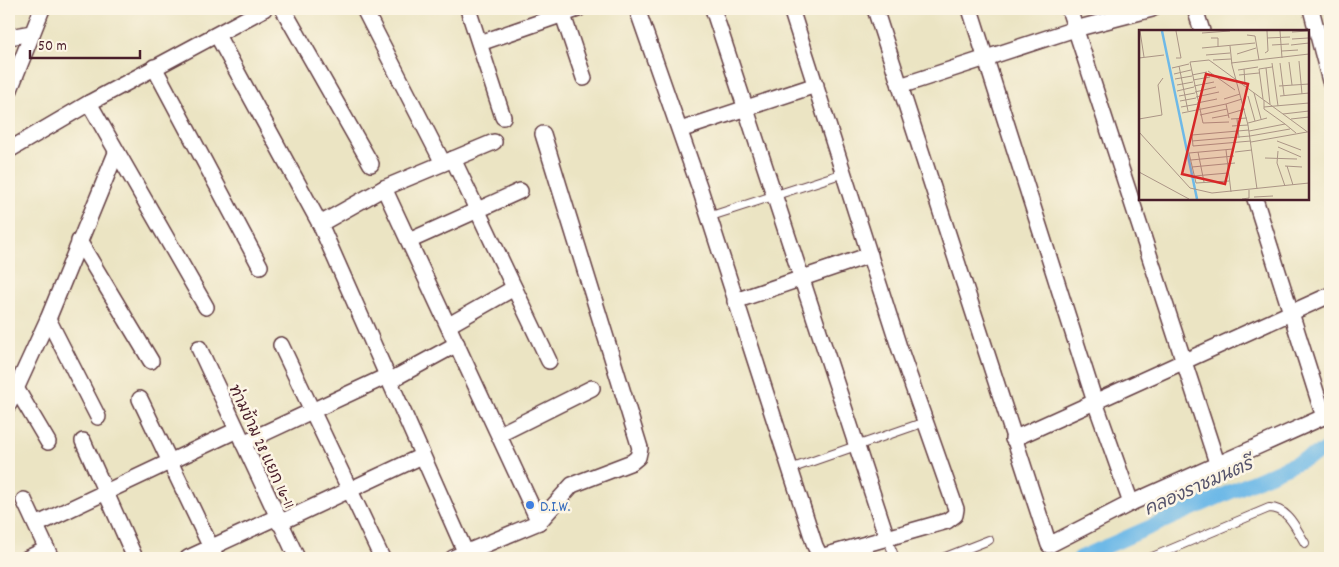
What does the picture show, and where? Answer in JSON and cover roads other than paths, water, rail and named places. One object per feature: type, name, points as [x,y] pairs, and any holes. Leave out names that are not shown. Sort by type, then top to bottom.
[{"type":"street","points":[[9,150],[154,67],[217,36],[264,9]]},
{"type":"street","points":[[283,9],[371,164]]},
{"type":"street","points":[[364,9],[477,210],[549,360]]},
{"type":"street","points":[[468,9],[503,117]]},
{"type":"street","points":[[480,43],[562,12],[578,9]]},
{"type":"street","points":[[637,9],[680,130],[734,301],[819,554],[831,555],[947,521],[956,514],[955,501],[925,422],[791,9]]},
{"type":"street","points":[[713,9],[887,538]]},
{"type":"street","points":[[875,9],[1013,439],[1049,545],[1131,503],[1218,466],[1327,415],[1290,312],[1254,200]]},
{"type":"street","points":[[970,9],[1096,402],[1131,503]]},
{"type":"street","points":[[1068,9],[1218,466]]},
{"type":"street","points":[[900,86],[1075,29],[1152,9]]},
{"type":"street","points":[[1196,9],[1202,30]]},
{"type":"street","points":[[1311,9],[1330,81]]},
{"type":"street","points":[[9,92],[40,10]]},
{"type":"street","points":[[562,12],[584,78]]},
{"type":"street","points":[[9,37],[32,33]]},
{"type":"street","points":[[217,36],[320,224],[422,456],[462,556],[539,522],[572,485],[632,462],[638,457],[640,448],[543,134]]},
{"type":"street","points":[[154,67],[260,266]]},
{"type":"street","points":[[680,130],[816,85]]},
{"type":"street","points":[[89,103],[206,307]]},
{"type":"street","points":[[320,224],[384,188],[494,142]]},
{"type":"street","points":[[9,404],[48,320],[116,153]]},
{"type":"street","points":[[384,188],[500,434],[539,522]]},
{"type":"street","points":[[409,241],[520,191]]},
{"type":"street","points":[[79,241],[152,361]]},
{"type":"street","points":[[734,301],[870,255]]},
{"type":"street","points":[[449,325],[514,288]]},
{"type":"street","points":[[1013,439],[1330,295]]},
{"type":"street","points":[[48,320],[98,417]]},
{"type":"street","points":[[36,525],[170,462],[312,411],[388,378],[457,344]]},
{"type":"street","points":[[281,345],[382,558]]},
{"type":"street","name":"ท่ามข้าม 28 แยก 16-11","points":[[199,348],[297,558]]},
{"type":"street","points":[[16,388],[48,442]]},
{"type":"street","points":[[500,434],[592,388]]},
{"type":"street","points":[[140,399],[214,553]]},
{"type":"street","points":[[82,441],[135,558]]},
{"type":"street","points":[[188,558],[214,553],[278,520],[350,490],[422,456]]},
{"type":"street","points":[[24,500],[49,554],[28,558]]},
{"type":"lane","points":[[708,217],[774,194],[844,173]]},
{"type":"lane","points":[[790,469],[925,422]]},
{"type":"lane","points":[[1150,558],[1270,508],[1280,509],[1286,514],[1305,543]]},
{"type":"lane","points":[[887,538],[894,558]]},
{"type":"lane","points":[[943,558],[989,540]]},
{"type":"waterway","name":"คลองราชมนตรี","points":[[1080,558],[1330,448]]},
{"type":"place","name":"D.I.W.","points":[[530,505]]}]
